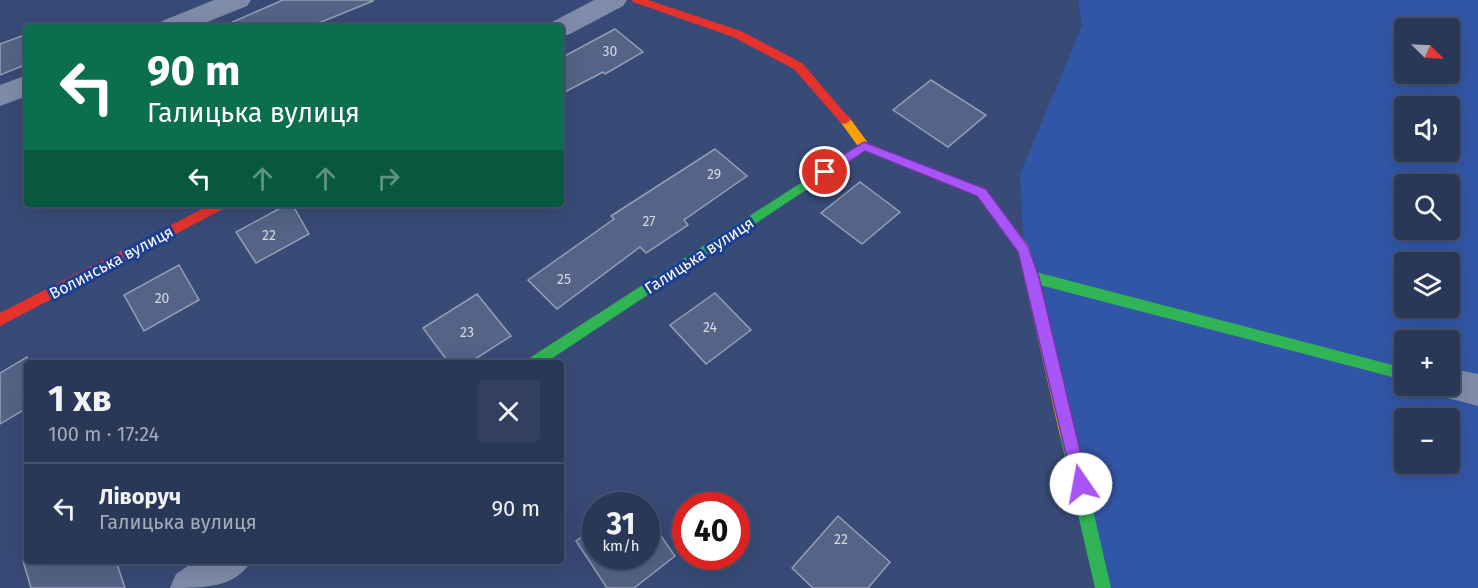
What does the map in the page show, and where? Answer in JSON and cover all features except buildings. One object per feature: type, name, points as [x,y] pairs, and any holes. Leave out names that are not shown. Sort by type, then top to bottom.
[{"type":"street","points":[[178,24],[238,0]]},
{"type":"street","points":[[564,26],[614,0]]},
{"type":"street","points":[[638,0],[737,34],[798,66],[840,112],[864,146],[982,193],[1024,250],[1103,588]]},
{"type":"street","points":[[0,96],[24,86]]},
{"type":"street","name":"Галицька вулиця","points":[[538,360],[864,146]]},
{"type":"street","name":"Волинська вулиця","points":[[0,320],[217,207]]},
{"type":"street","points":[[1032,277],[1394,372]]},
{"type":"street","points":[[1460,386],[1478,390]]},
{"type":"street","points":[[190,588],[226,564]]},
{"type":"shaded area","points":[[1078,0],[1478,0],[1478,588],[1103,588],[1024,250],[1020,174],[1082,26]]},
{"type":"traffic: fast","points":[[538,360],[864,146]]},
{"type":"traffic: fast","points":[[1032,277],[1394,371]]},
{"type":"traffic: fast","points":[[1068,436],[1103,588]]},
{"type":"traffic: slow","points":[[845,120],[864,146],[982,193],[1024,250],[1068,436]]},
{"type":"traffic: jam","points":[[637,0],[737,34],[798,66],[845,120]]},
{"type":"traffic: jam","points":[[0,320],[217,207]]},
{"type":"route","points":[[825,172],[864,146],[982,193],[1024,250],[1081,484]]}]
